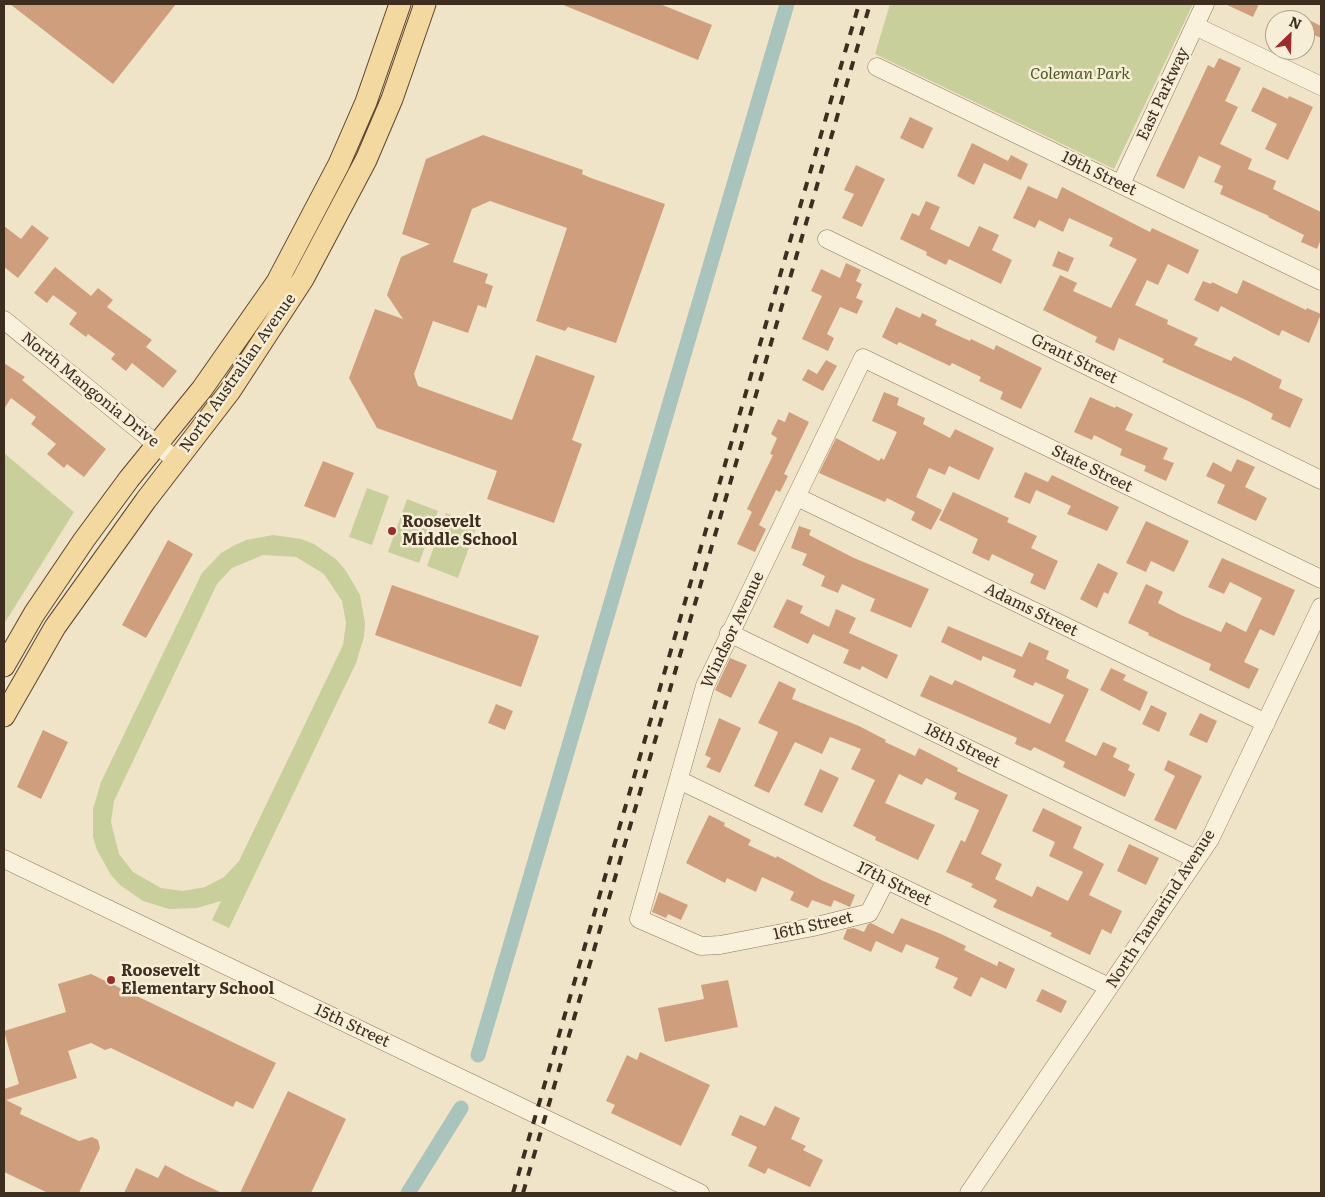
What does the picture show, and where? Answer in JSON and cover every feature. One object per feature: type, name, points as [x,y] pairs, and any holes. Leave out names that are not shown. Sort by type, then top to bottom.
[{"type":"main road","name":"North Australian Avenue","points":[[4,666],[34,614],[84,540],[157,444],[202,389],[277,282],[305,233],[339,164],[366,102],[400,4]]},
{"type":"main road","name":"North Australian Avenue","points":[[4,716],[55,627],[268,336],[336,220],[366,160],[392,99],[425,4]]},
{"type":"street","points":[[1200,16],[1253,54],[1321,86]]},
{"type":"street","name":"East Parkway","points":[[1121,184],[1200,16]]},
{"type":"street","name":"19th Street","points":[[877,67],[1321,281]]},
{"type":"street","name":"Grant Street","points":[[827,239],[1321,480]]},
{"type":"street","name":"North Mangonia Drive","points":[[4,320],[176,461]]},
{"type":"street","name":"Windsor Avenue","points":[[720,945],[701,946],[639,919],[705,686],[863,358]]},
{"type":"street","name":"State Street","points":[[863,358],[1321,579]]},
{"type":"street","name":"Adams Street","points":[[797,497],[1266,723]]},
{"type":"street","name":"North Tamarind Avenue","points":[[969,1193],[1210,839],[1321,607]]},
{"type":"street","name":"18th Street","points":[[729,633],[1196,859]]},
{"type":"street","name":"17th Street","points":[[679,780],[1109,987]]},
{"type":"street","name":"15th Street","points":[[4,859],[664,1186],[700,1193]]},
{"type":"street","name":"16th Street","points":[[720,945],[813,927],[869,913],[886,880]]},
{"type":"green space","name":"Coleman Park","points":[[890,4],[1193,4],[1114,169],[875,54]]},
{"type":"green space","points":[[4,453],[74,512],[4,624]]},
{"type":"green space","points":[[367,488],[389,496],[372,545],[349,537]]},
{"type":"green space","points":[[407,499],[438,511],[419,563],[388,552]]},
{"type":"green space","points":[[446,513],[477,525],[458,578],[427,566]]},
{"type":"green space","points":[[273,535],[301,539],[314,544],[337,560],[360,595],[365,623],[364,637],[356,663],[229,928],[212,920],[221,901],[197,908],[169,909],[143,901],[120,885],[111,875],[97,850],[93,837],[93,809],[101,782],[202,573],[221,553],[246,540]],"holes":[[[263,555],[296,557],[324,574],[342,601],[346,623],[343,645],[239,861],[224,877],[205,887],[183,891],[161,888],[133,872],[119,854],[111,822],[114,801],[217,584],[232,568]]]},
{"type":"building","points":[[10,4],[176,4],[113,84]]},
{"type":"building","points":[[561,4],[660,4],[712,25],[698,60]]},
{"type":"building","points":[[1225,4],[1259,4],[1253,17]]},
{"type":"building","points":[[1315,23],[1321,26],[1321,38],[1315,35]]},
{"type":"building","points":[[1219,58],[1241,68],[1225,101],[1238,107],[1220,144],[1252,159],[1248,169],[1276,181],[1273,189],[1321,212],[1321,239],[1317,249],[1301,242],[1304,235],[1269,216],[1220,194],[1223,186],[1214,182],[1221,166],[1199,156],[1184,189],[1156,176],[1208,65],[1214,68]]},
{"type":"building","points":[[1263,87],[1288,99],[1289,96],[1313,107],[1288,160],[1265,149],[1277,124],[1251,111]]},
{"type":"building","points":[[910,117],[933,128],[923,149],[900,138]]},
{"type":"building","points":[[483,135],[583,170],[582,174],[591,178],[665,204],[616,343],[568,327],[565,331],[536,321],[567,228],[490,201],[472,209],[453,262],[488,274],[485,283],[493,286],[486,308],[478,305],[468,333],[433,321],[414,374],[418,386],[512,420],[536,355],[595,376],[572,440],[582,444],[554,523],[487,499],[497,471],[377,428],[349,378],[375,309],[403,319],[387,295],[401,257],[430,244],[402,234],[426,159]]},
{"type":"building","points":[[972,143],[1008,161],[1011,155],[1028,164],[1021,180],[984,163],[974,185],[957,176]]},
{"type":"building","points":[[856,165],[885,179],[862,227],[842,218],[854,194],[844,190]]},
{"type":"building","points":[[1028,186],[1057,199],[1062,187],[1150,232],[1152,228],[1199,250],[1188,274],[1168,264],[1158,285],[1147,280],[1135,305],[1168,320],[1167,324],[1198,338],[1194,345],[1231,361],[1234,356],[1282,380],[1279,388],[1303,399],[1290,428],[1271,419],[1273,414],[1162,362],[1164,359],[1119,338],[1114,351],[1095,342],[1097,337],[1043,310],[1060,275],[1077,283],[1073,291],[1111,308],[1137,259],[1109,246],[1113,238],[1069,218],[1063,232],[1039,220],[1035,228],[1013,218]]},
{"type":"building","points":[[926,201],[940,207],[930,229],[969,247],[979,226],[999,235],[992,250],[1012,260],[1001,284],[949,259],[946,265],[926,255],[927,252],[900,239],[912,213],[919,216]]},
{"type":"building","points":[[32,225],[49,238],[18,278],[4,267],[4,226],[21,239]]},
{"type":"building","points":[[1058,251],[1074,258],[1068,272],[1052,266]]},
{"type":"building","points":[[846,263],[861,270],[856,281],[862,284],[856,298],[863,301],[857,314],[840,307],[827,334],[834,338],[828,351],[802,339],[822,296],[811,291],[821,269],[840,278]]},
{"type":"building","points":[[55,267],[91,296],[98,288],[113,300],[107,307],[152,340],[146,347],[177,371],[163,388],[132,363],[126,371],[111,359],[115,354],[88,334],[86,337],[69,324],[77,313],[53,295],[47,303],[34,293]]},
{"type":"building","points":[[1243,280],[1306,310],[1307,308],[1321,314],[1309,343],[1282,330],[1279,336],[1221,306],[1218,312],[1194,300],[1203,281],[1211,284],[1212,282],[1237,294]]},
{"type":"building","points":[[896,307],[920,318],[922,313],[937,320],[935,325],[994,350],[996,345],[1042,368],[1021,409],[1000,399],[1003,392],[979,381],[981,377],[952,363],[950,366],[899,342],[897,345],[882,337]]},
{"type":"building","points":[[826,360],[837,366],[823,391],[802,380],[808,369],[817,374]]},
{"type":"building","points":[[4,363],[25,377],[22,380],[106,449],[84,477],[67,464],[64,468],[47,454],[56,444],[31,424],[36,417],[11,398],[4,409]]},
{"type":"building","points":[[884,392],[899,398],[897,405],[925,418],[923,424],[950,438],[955,429],[994,448],[979,480],[949,466],[945,475],[929,468],[916,497],[942,510],[931,530],[911,520],[915,512],[887,498],[885,502],[819,473],[836,438],[879,461],[881,458],[884,460],[897,432],[872,421]]},
{"type":"building","points":[[1090,397],[1133,414],[1125,430],[1168,448],[1163,459],[1174,463],[1166,481],[1144,471],[1146,466],[1120,455],[1122,449],[1094,435],[1092,440],[1074,432]]},
{"type":"building","points":[[789,412],[809,422],[784,474],[788,476],[780,492],[776,490],[759,525],[766,529],[755,552],[737,544],[752,512],[747,509],[773,455],[770,454],[777,438],[771,434],[778,419],[785,422]]},
{"type":"building","points":[[1237,459],[1255,467],[1245,487],[1267,498],[1256,521],[1217,503],[1225,485],[1206,476],[1213,462],[1231,472]]},
{"type":"building","points":[[323,461],[354,473],[335,518],[304,506]]},
{"type":"building","points":[[1025,472],[1048,482],[1052,475],[1119,507],[1107,531],[1067,514],[1071,506],[1036,490],[1030,504],[1014,497]]},
{"type":"building","points":[[953,492],[1009,518],[1007,522],[1037,536],[1031,548],[1058,561],[1045,590],[1030,583],[1034,574],[992,554],[989,561],[972,553],[978,539],[939,520]]},
{"type":"building","points":[[1146,521],[1189,541],[1174,572],[1151,561],[1146,572],[1126,563]]},
{"type":"building","points":[[799,526],[811,530],[809,535],[854,558],[929,589],[911,628],[870,611],[875,599],[842,584],[838,593],[821,586],[825,576],[802,565],[807,554],[791,548]]},
{"type":"building","points":[[168,540],[193,554],[146,638],[122,625]]},
{"type":"building","points":[[1222,558],[1295,590],[1274,636],[1260,629],[1244,662],[1259,669],[1249,689],[1209,670],[1211,664],[1148,635],[1149,633],[1128,623],[1146,584],[1163,592],[1158,603],[1181,615],[1221,632],[1226,622],[1246,632],[1262,598],[1230,582],[1224,594],[1208,587]]},
{"type":"building","points":[[1098,563],[1118,573],[1108,594],[1104,592],[1097,608],[1080,599]]},
{"type":"building","points":[[392,585],[539,636],[521,687],[375,635]]},
{"type":"building","points":[[787,599],[803,606],[800,613],[829,627],[836,609],[856,618],[849,633],[898,655],[887,679],[862,666],[860,670],[843,663],[849,650],[813,634],[808,644],[773,627]]},
{"type":"building","points":[[948,626],[1022,657],[1029,642],[1049,651],[1046,659],[1069,670],[1066,678],[1089,689],[1065,741],[1096,756],[1103,742],[1117,748],[1113,757],[1130,765],[1128,770],[1135,774],[1125,797],[1063,767],[1065,762],[1034,747],[1031,751],[1015,744],[1017,738],[920,696],[930,675],[952,685],[955,680],[1050,724],[1064,695],[1035,682],[1033,686],[1013,677],[1016,670],[983,656],[981,661],[941,642]]},
{"type":"building","points":[[730,658],[747,665],[731,698],[715,690]]},
{"type":"building","points":[[1111,668],[1126,675],[1123,680],[1148,692],[1140,711],[1100,690]]},
{"type":"building","points":[[779,681],[796,689],[792,699],[859,726],[886,740],[885,742],[915,756],[919,748],[958,768],[957,771],[1008,795],[981,854],[1002,864],[995,879],[1032,897],[1037,886],[1068,901],[1083,872],[1049,856],[1055,842],[1032,831],[1043,808],[1082,827],[1073,848],[1104,864],[1089,895],[1122,911],[1111,934],[1102,929],[1090,955],[1050,936],[1052,933],[993,907],[997,900],[971,887],[973,884],[946,872],[961,840],[965,842],[979,810],[954,799],[957,793],[926,778],[922,785],[899,774],[885,803],[935,825],[918,860],[875,840],[876,837],[853,826],[875,780],[851,769],[861,749],[830,737],[822,754],[795,742],[769,793],[754,786],[778,732],[758,723]]},
{"type":"building","points":[[496,704],[513,711],[505,730],[488,723]]},
{"type":"building","points":[[1151,705],[1167,713],[1159,732],[1142,724]]},
{"type":"building","points":[[1200,713],[1217,721],[1207,743],[1189,735]]},
{"type":"building","points":[[719,718],[741,728],[720,773],[706,767],[711,758],[705,755]]},
{"type":"building","points":[[43,730],[68,742],[41,799],[17,787]]},
{"type":"building","points":[[1168,760],[1202,776],[1176,830],[1154,820],[1175,776],[1164,770]]},
{"type":"building","points":[[820,769],[839,778],[822,813],[804,805]]},
{"type":"building","points":[[709,815],[725,823],[724,826],[751,840],[748,845],[776,858],[777,856],[821,880],[855,895],[850,907],[834,900],[831,907],[812,900],[808,908],[790,900],[794,892],[762,877],[756,892],[727,878],[725,883],[686,863]]},
{"type":"building","points":[[1129,844],[1159,858],[1146,885],[1117,871]]},
{"type":"building","points":[[659,892],[688,905],[681,920],[668,914],[666,918],[652,912]]},
{"type":"building","points":[[901,918],[966,946],[964,950],[997,966],[999,961],[1015,969],[1006,989],[981,977],[971,997],[953,988],[958,978],[935,968],[939,958],[906,944],[902,953],[876,941],[871,952],[843,939],[847,929],[854,928],[864,932],[868,924],[871,923],[893,934]]},
{"type":"building","points":[[91,974],[276,1063],[253,1109],[236,1101],[233,1107],[111,1048],[105,1050],[91,1043],[68,1051],[77,1078],[6,1100],[22,1108],[20,1114],[79,1141],[92,1137],[98,1140],[100,1148],[79,1193],[48,1193],[4,1172],[4,1089],[19,1084],[4,1031],[66,1012],[58,984]]},
{"type":"building","points":[[728,980],[738,1027],[665,1042],[658,1008],[704,999],[701,985]]},
{"type":"building","points":[[1042,989],[1067,1001],[1061,1013],[1036,1001]]},
{"type":"building","points":[[640,1052],[710,1085],[681,1146],[611,1113],[615,1105],[606,1101],[627,1055],[637,1060]]},
{"type":"building","points":[[288,1091],[346,1119],[311,1193],[240,1193]]},
{"type":"building","points":[[775,1106],[800,1118],[791,1139],[806,1146],[803,1150],[823,1160],[810,1187],[768,1168],[765,1174],[748,1166],[757,1147],[731,1135],[740,1115],[765,1126]]},
{"type":"building","points":[[165,1165],[222,1193],[124,1193],[136,1168],[158,1178]]},
{"type":"waterway","points":[[478,1055],[787,4]]},
{"type":"waterway","points":[[408,1193],[461,1108]]},
{"type":"railway","points":[[513,1193],[859,4]]},
{"type":"railway","points":[[523,1193],[870,4]]},
{"type":"place","name":"Roosevelt Middle School","points":[[392,531]]},
{"type":"place","name":"Roosevelt Elementary School","points":[[111,980]]}]
